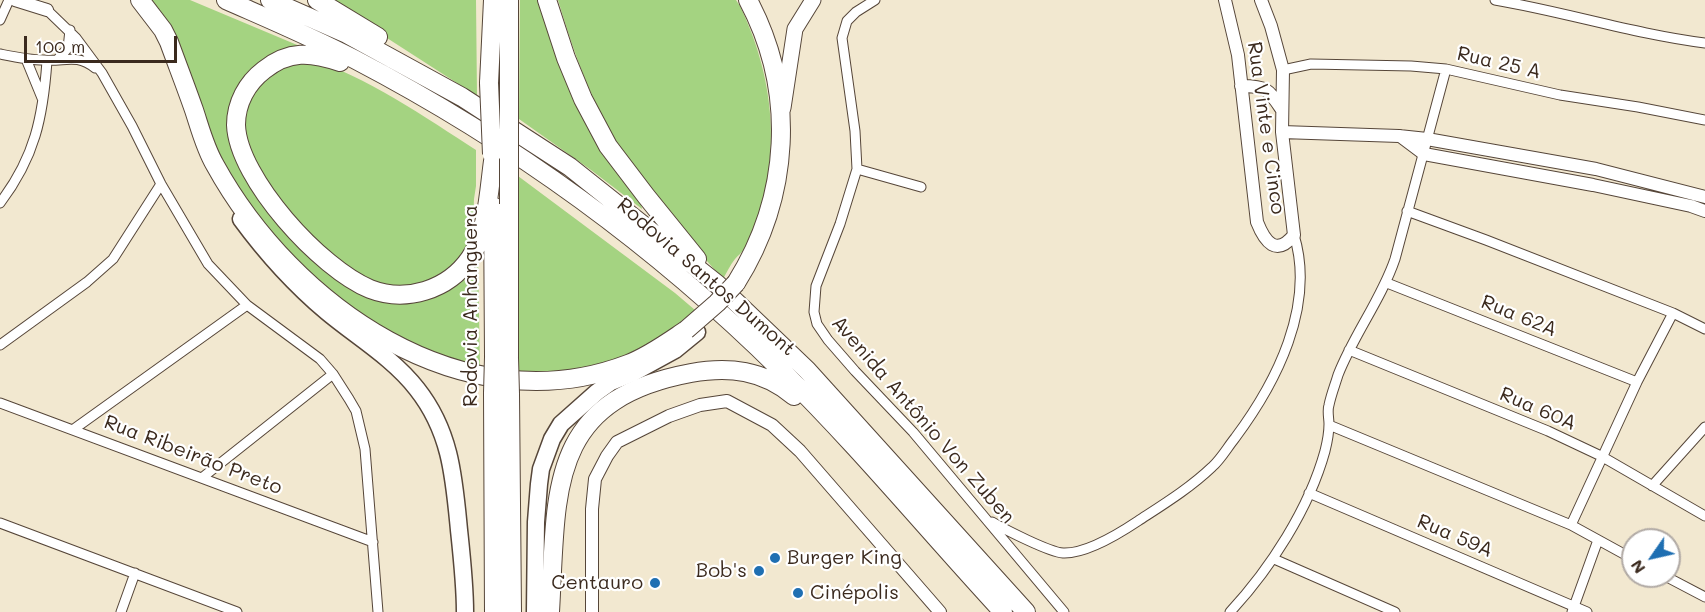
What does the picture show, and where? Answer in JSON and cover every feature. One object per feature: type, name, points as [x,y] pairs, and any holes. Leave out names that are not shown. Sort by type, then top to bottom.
[{"type":"highway","points":[[140,0],[159,24],[169,42],[214,164],[236,212],[257,242],[307,294],[417,387],[438,422],[448,447],[454,474],[465,589],[465,612]]},
{"type":"highway","name":"Rodovia Santos Dumont","points":[[226,0],[351,57],[436,106],[556,180],[642,245],[726,318],[781,370],[843,434],[1003,612]]},
{"type":"highway","name":"Rodovia Santos Dumont","points":[[270,0],[347,34],[462,97],[570,167],[717,284],[807,370],[1026,612]]},
{"type":"highway","points":[[317,0],[410,56],[462,97]]},
{"type":"highway","points":[[485,0],[484,41],[489,78]]},
{"type":"highway","name":"Rodovia Anhanguera","points":[[493,0],[489,78],[512,612]]},
{"type":"highway","name":"Rodovia Anhanguera","points":[[501,357],[509,204],[509,0]]},
{"type":"highway","points":[[548,0],[566,58],[583,99],[608,146],[717,284]]},
{"type":"highway","points":[[535,612],[536,522],[541,469],[552,439],[561,424],[611,382],[675,350],[735,284],[759,241],[775,193],[779,172],[781,129],[779,90],[769,49],[762,28],[748,0]]},
{"type":"highway","points":[[436,106],[345,64],[309,53],[281,59],[258,74],[238,105],[236,124],[239,142],[249,166],[289,225],[327,261],[350,278],[384,293],[403,295],[423,292],[443,284],[459,272],[472,257],[486,210],[493,158]]},
{"type":"highway","points":[[214,164],[251,221],[279,254],[316,290],[365,327],[441,365],[479,374],[525,380],[566,378],[628,364],[692,331]]},
{"type":"highway","points":[[550,612],[557,504],[564,469],[577,438],[592,419],[609,404],[645,386],[681,375],[740,370],[759,375],[778,384],[843,434]]},
{"type":"highway","name":"Rodovia Anhanguera","points":[[494,612],[493,547],[502,393]]},
{"type":"highway","points":[[488,612],[493,547]]},
{"type":"highway","points":[[948,553],[994,612]]},
{"type":"main road","points":[[781,129],[795,29],[813,0]]},
{"type":"street","points":[[0,20],[9,0]]},
{"type":"street","points":[[15,0],[45,5],[70,30],[102,73],[132,126],[160,184],[208,264],[247,305],[320,359],[333,374],[356,411],[365,449],[378,612]]},
{"type":"street","name":"Avenida Antônio Von Zuben","points":[[875,0],[856,12],[847,21],[842,38],[855,131],[857,170],[840,224],[816,286],[814,312],[817,324],[828,340],[913,432],[1064,612]]},
{"type":"street","name":"Rua Vinte e Cinco","points":[[1225,0],[1238,55],[1257,222],[1263,237],[1269,243],[1278,246],[1287,244],[1294,235],[1282,132],[1283,70],[1261,0]]},
{"type":"street","points":[[1495,0],[1537,7],[1623,29],[1705,43]]},
{"type":"street","points":[[0,203],[20,175],[30,153],[44,103],[52,60],[68,48],[70,30]]},
{"type":"street","points":[[1,53],[26,59],[81,59],[102,73]]},
{"type":"street","points":[[26,59],[44,103]]},
{"type":"street","name":"Rua 25 A","points":[[1283,70],[1311,64],[1446,69],[1560,96],[1638,107],[1705,120]]},
{"type":"street","points":[[1230,612],[1274,559],[1309,493],[1325,450],[1329,425],[1328,408],[1334,387],[1349,350],[1387,282],[1446,69]]},
{"type":"street","points":[[1241,86],[1264,88],[1282,111]]},
{"type":"street","points":[[1282,132],[1428,139],[1596,170],[1705,197]]},
{"type":"street","points":[[1399,136],[1424,154],[1593,185],[1705,211]]},
{"type":"street","points":[[857,170],[921,187]]},
{"type":"street","points":[[0,345],[87,282],[113,258],[160,184]]},
{"type":"street","points":[[1407,211],[1673,313],[1705,329]]},
{"type":"street","points":[[985,518],[1013,535],[1064,553],[1086,548],[1111,538],[1179,494],[1214,466],[1268,389],[1287,346],[1297,310],[1300,266],[1299,251],[1294,235]]},
{"type":"street","name":"Rua 62A","points":[[1387,282],[1637,382]]},
{"type":"street","points":[[74,429],[247,305]]},
{"type":"street","points":[[1571,525],[1601,456],[1673,313]]},
{"type":"street","name":"Rua 60A","points":[[1349,350],[1548,431],[1601,456],[1705,516]]},
{"type":"street","points":[[203,477],[333,374]]},
{"type":"street","points":[[592,612],[594,479],[616,442],[669,416],[700,405],[727,401],[772,425],[800,451],[940,612]]},
{"type":"street","name":"Rua Ribeirão Preto","points":[[0,403],[373,542]]},
{"type":"street","points":[[1329,425],[1571,525],[1621,552]]},
{"type":"street","points":[[1652,486],[1705,427]]},
{"type":"street","name":"Rua 59A","points":[[1309,493],[1573,609],[1587,612]]},
{"type":"street","points":[[0,523],[237,612]]},
{"type":"street","points":[[1573,609],[1598,540]]},
{"type":"street","points":[[1274,559],[1395,612]]},
{"type":"street","points":[[122,612],[135,573]]},
{"type":"street","points":[[1681,584],[1705,597]]},
{"type":"green space","points":[[148,0],[190,0],[302,47],[260,62],[248,72],[238,86],[228,121],[230,141],[242,163],[305,248],[406,300],[478,258],[480,367],[452,360],[415,346],[339,301],[294,260],[253,211],[217,152]]},
{"type":"green space","points":[[328,0],[476,0],[477,96]]},
{"type":"green space","points":[[520,0],[542,0],[642,209],[519,119]]},
{"type":"green space","points":[[558,0],[736,0],[740,6],[762,65],[771,127],[770,158],[757,219],[744,249],[733,261],[723,279],[657,201],[614,138],[583,74]]},
{"type":"green space","points":[[309,59],[373,86],[476,150],[473,225],[469,241],[462,256],[453,266],[432,281],[398,289],[364,279],[328,252],[279,203],[245,146],[244,104],[269,72]]},
{"type":"green space","points":[[518,176],[695,310],[649,343],[615,359],[580,370],[561,373],[518,374]]},
{"type":"place","name":"Burger King","points":[[775,558]]},
{"type":"place","name":"Bob's","points":[[759,571]]},
{"type":"place","name":"Centauro","points":[[655,583]]},
{"type":"place","name":"Cinépolis","points":[[798,593]]}]
